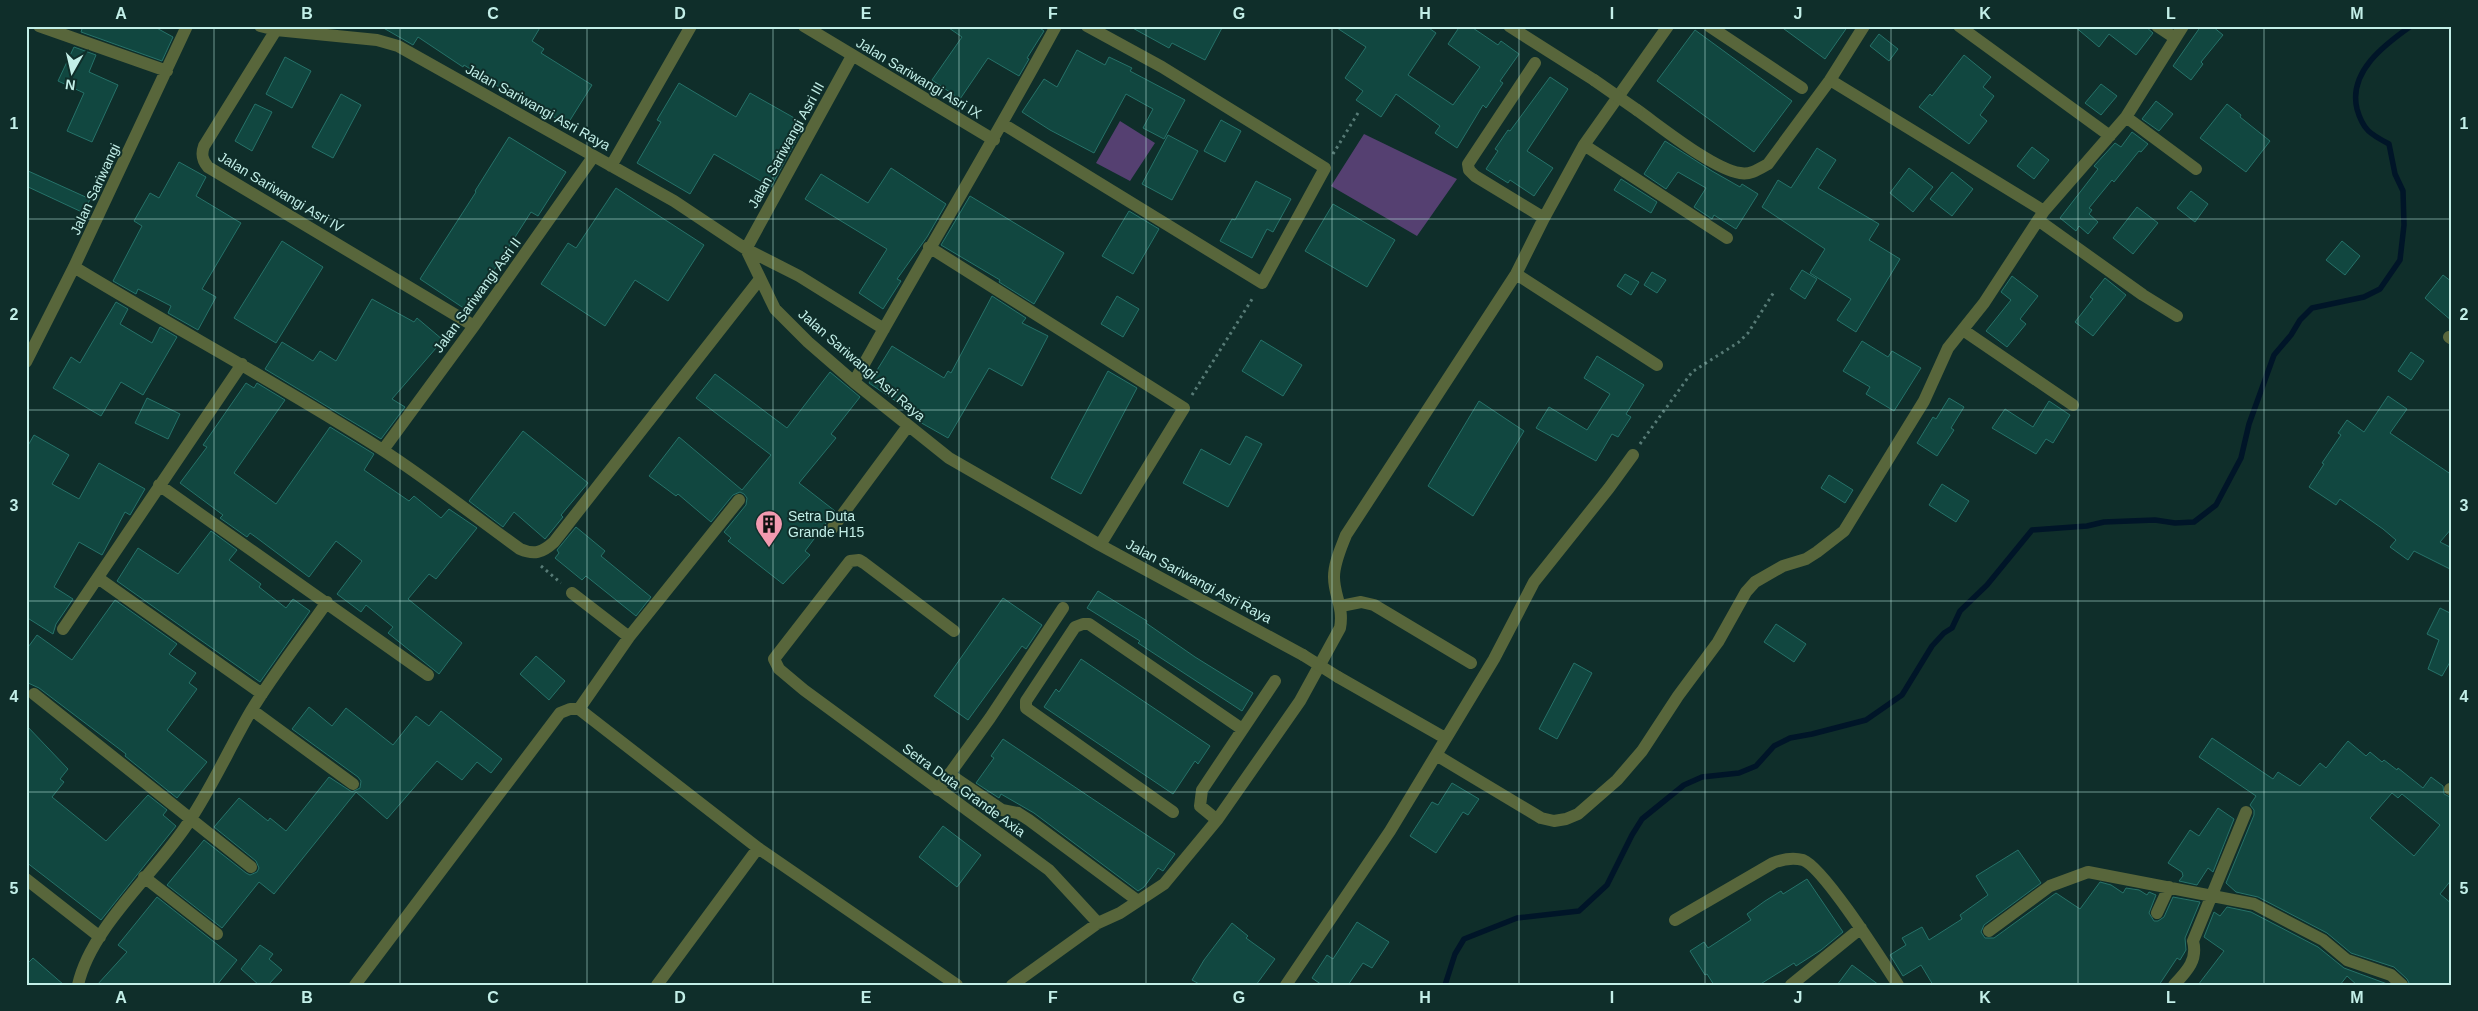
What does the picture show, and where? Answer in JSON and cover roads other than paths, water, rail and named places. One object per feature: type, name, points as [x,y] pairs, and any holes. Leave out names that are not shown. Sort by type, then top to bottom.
[{"type":"street","points":[[39,26],[167,71]]},
{"type":"street","name":"Jalan Sariwangi","points":[[26,362],[74,267],[187,26]]},
{"type":"street","name":"Jalan Sariwangi Asri Raya","points":[[260,26],[276,30],[376,40],[398,46],[674,201],[746,249],[775,309],[854,382],[949,458],[1100,545],[1303,654],[1338,677],[1445,738]]},
{"type":"street","points":[[611,166],[691,26]]},
{"type":"street","name":"Jalan Sariwangi Asri IX","points":[[804,26],[994,140]]},
{"type":"street","points":[[854,382],[929,247],[994,140],[1056,26]]},
{"type":"street","points":[[1003,124],[1262,283],[1325,168],[1162,67],[1087,26]]},
{"type":"street","points":[[1509,26],[1594,80],[1693,150],[1740,174],[1755,172],[1768,164],[1830,80],[1864,26]]},
{"type":"street","points":[[1012,985],[1098,923],[1120,913],[1164,884],[1217,820],[1314,678],[1340,628],[1342,614],[1334,577],[1346,535],[1516,274],[1584,145],[1668,26]]},
{"type":"street","points":[[1709,26],[1802,88]]},
{"type":"street","points":[[1959,26],[2110,136]]},
{"type":"street","points":[[2157,26],[2175,38]]},
{"type":"street","points":[[1436,755],[1541,818],[1554,821],[1578,814],[1618,780],[1642,751],[1678,696],[1718,642],[1746,592],[1755,582],[1783,566],[1806,559],[1844,531],[1924,401],[1948,348],[1984,302],[2041,215],[2126,117],[2183,26]]},
{"type":"street","name":"Jalan Sariwangi Asri IV","points":[[276,30],[204,146],[202,152],[204,162],[474,326]]},
{"type":"street","name":"Jalan Sariwangi Asri III","points":[[746,249],[852,56]]},
{"type":"street","points":[[1535,63],[1468,164],[1469,170],[1475,176],[1544,218]]},
{"type":"street","points":[[1830,80],[2041,215],[2143,295],[2177,316]]},
{"type":"street","points":[[2126,117],[2196,170]]},
{"type":"street","points":[[1584,145],[1727,238]]},
{"type":"street","name":"Jalan Sariwangi Asri II","points":[[383,450],[474,326],[593,156]]},
{"type":"street","points":[[929,247],[1184,408],[1100,545]]},
{"type":"street","points":[[746,249],[799,276],[884,329]]},
{"type":"street","points":[[74,267],[182,332],[242,364],[383,450],[520,549],[529,553],[538,553],[554,542],[760,279]]},
{"type":"street","points":[[1516,274],[1657,365]]},
{"type":"street","points":[[1963,330],[2073,405]]},
{"type":"street","points":[[64,629],[242,364]]},
{"type":"street","points":[[831,530],[908,426]]},
{"type":"street","points":[[1286,985],[1390,831],[1494,659],[1534,582],[1633,455]]},
{"type":"street","points":[[159,485],[428,675]]},
{"type":"street","points":[[579,709],[628,637],[739,500]]},
{"type":"street","name":"Setra Duta Grande Axia","points":[[954,631],[864,563],[859,560],[850,561],[774,659],[779,669],[804,690],[1048,870],[1098,923]]},
{"type":"street","points":[[98,578],[262,694]]},
{"type":"street","points":[[572,593],[628,637]]},
{"type":"street","points":[[78,985],[80,974],[100,937],[144,877],[173,844],[190,820],[262,694],[327,602]]},
{"type":"street","points":[[1341,606],[1361,602],[1374,605],[1470,663]]},
{"type":"street","points":[[938,790],[1063,608]]},
{"type":"street","points":[[1173,812],[1026,708],[1026,701],[1075,627],[1089,624],[1242,729]]},
{"type":"street","points":[[1217,820],[1200,806],[1202,790],[1275,681]]},
{"type":"street","points":[[34,694],[251,867]]},
{"type":"street","points":[[355,985],[560,713],[570,709],[579,709],[758,848],[957,985]]},
{"type":"street","points":[[252,710],[353,784]]},
{"type":"street","points":[[949,774],[1002,810],[1018,813],[1029,820],[1138,901]]},
{"type":"street","points":[[2174,985],[2188,971],[2196,952],[2192,941],[2246,812]]},
{"type":"street","points":[[657,985],[758,848]]},
{"type":"street","points":[[1675,920],[1773,863],[1786,858],[1804,861],[1816,870],[1861,928],[1898,985]]},
{"type":"street","points":[[1989,931],[2050,886],[2088,872],[2254,904],[2323,940],[2347,960],[2391,975],[2402,985]]},
{"type":"street","points":[[144,877],[217,934]]},
{"type":"street","points":[[26,879],[100,937]]},
{"type":"street","points":[[2157,913],[2169,887]]},
{"type":"street","points":[[1791,985],[1861,928]]},
{"type":"waterway","points":[[1445,985],[1455,954],[1464,939],[1517,918],[1579,911],[1607,885],[1642,819],[1684,785],[1702,777],[1739,773],[1756,766],[1774,746],[1790,738],[1866,720],[1902,695],[1932,646],[1944,633],[1952,628],[1960,611],[1987,585],[2032,530],[2087,526],[2104,522],[2155,520],[2175,523],[2194,522],[2216,505],[2241,458],[2249,424],[2274,355],[2291,335],[2300,320],[2312,308],[2364,297],[2380,289],[2400,260],[2404,225],[2403,191],[2395,174],[2389,144],[2372,134],[2365,127],[2357,109],[2356,96],[2358,83],[2370,61],[2411,26]]},
{"type":"place","name":"Setra Duta Grande H15","points":[[769,548]]}]
